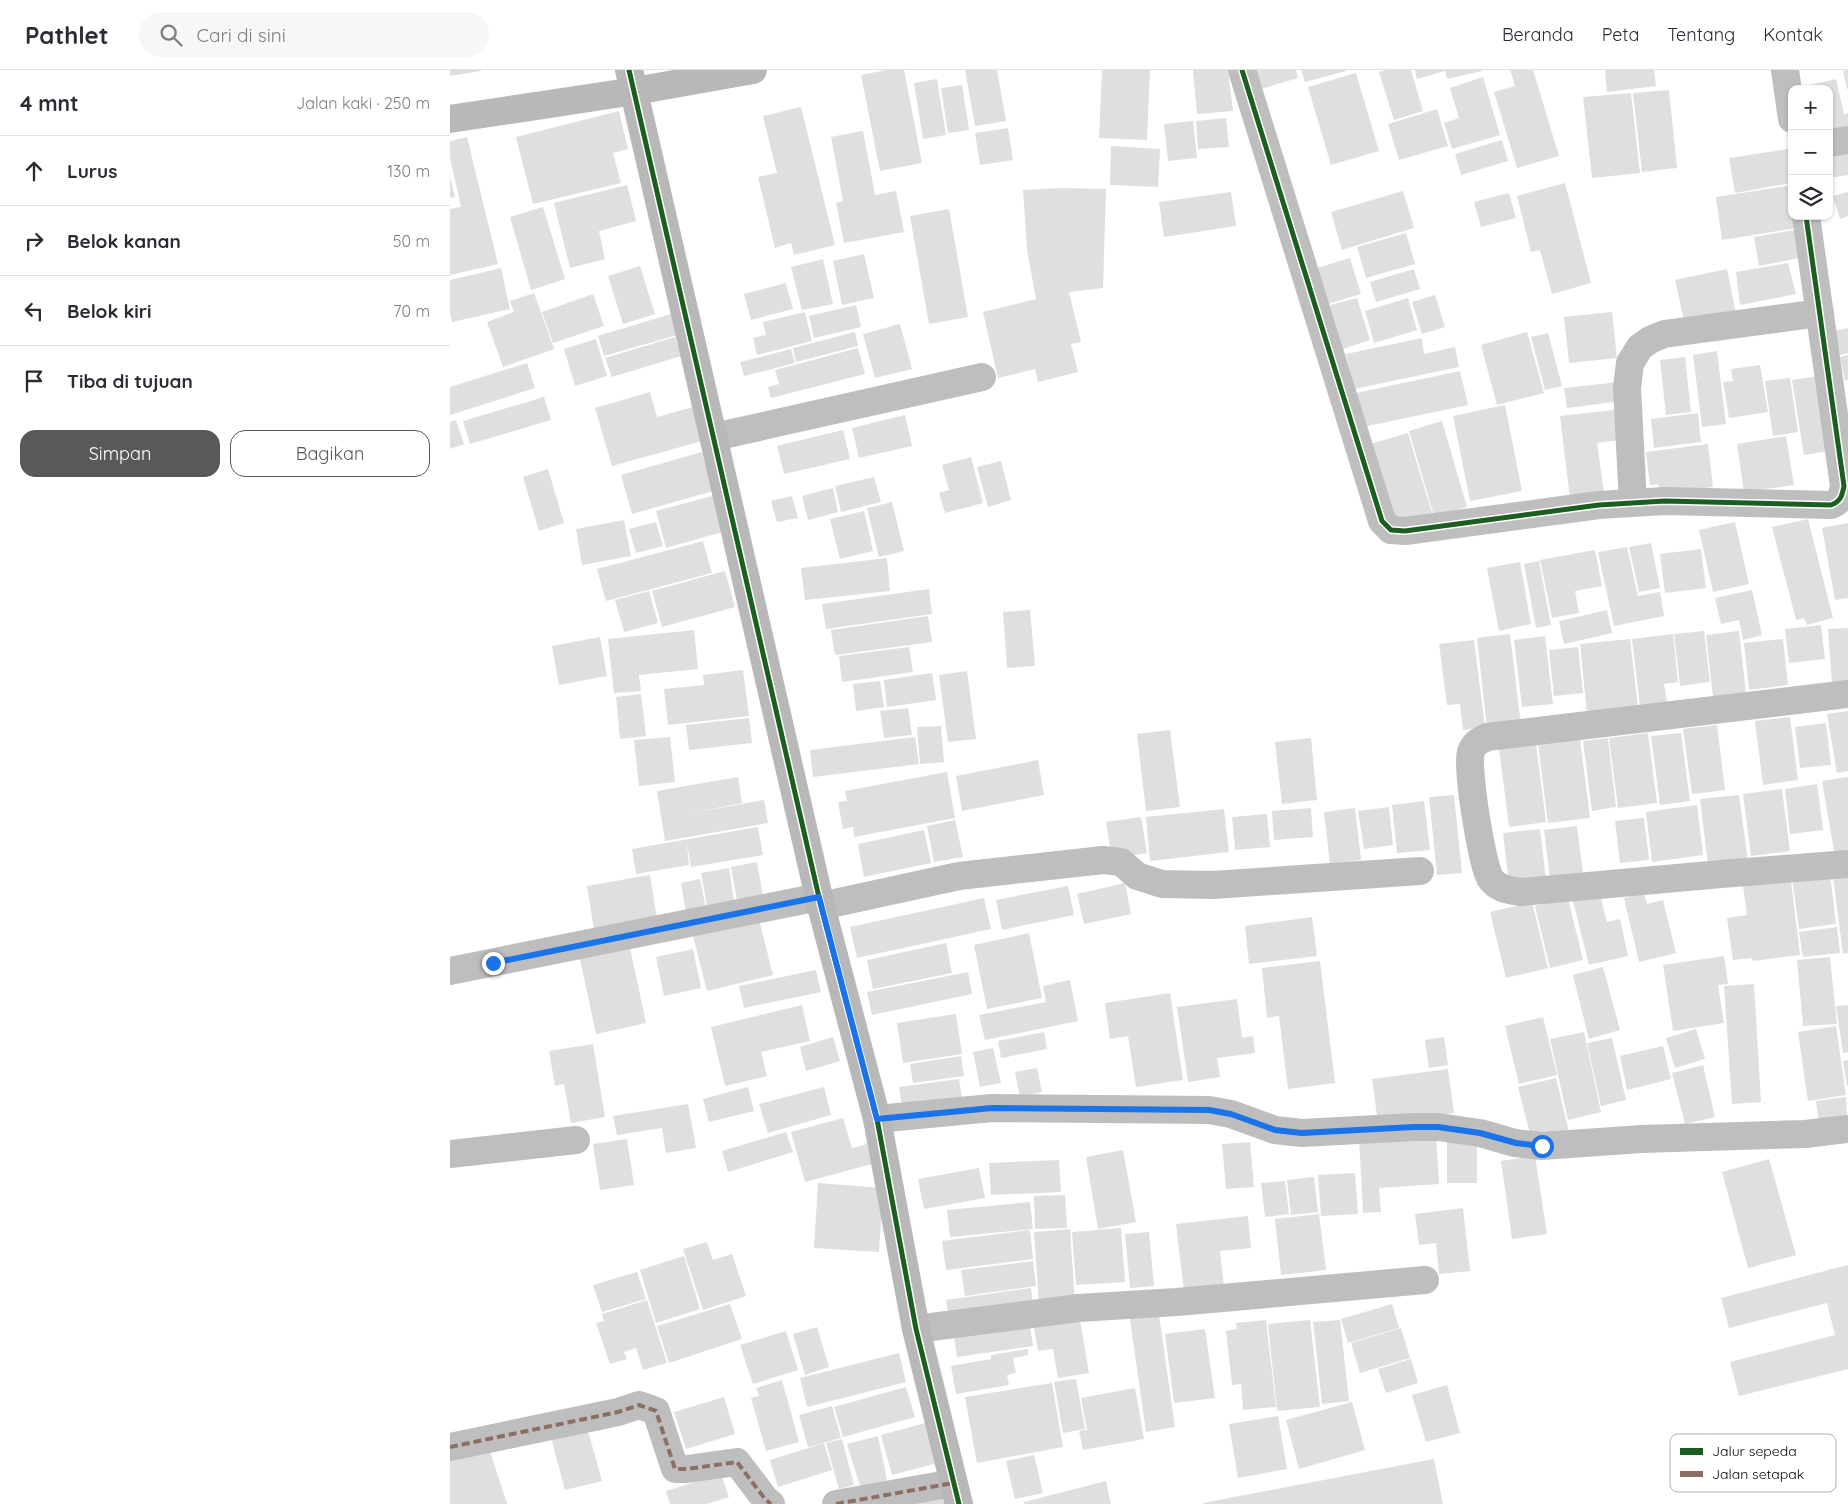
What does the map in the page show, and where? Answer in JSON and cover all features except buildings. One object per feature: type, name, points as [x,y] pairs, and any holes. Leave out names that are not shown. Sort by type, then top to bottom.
[{"type":"street","points":[[450,118],[632,81],[753,70]]},
{"type":"street","points":[[1242,70],[1382,521],[1392,530],[1405,531],[1599,505],[1665,501],[1831,505],[1837,502],[1841,498],[1844,486],[1839,385],[1820,313],[1807,220]]},
{"type":"street","points":[[1785,70],[1788,91]]},
{"type":"street","points":[[632,81],[820,902],[877,1119],[916,1329],[956,1493],[836,1504]]},
{"type":"street","points":[[1833,142],[1848,140]]},
{"type":"street","points":[[1632,503],[1627,388],[1630,363],[1640,348],[1650,340],[1664,334],[1820,313]]},
{"type":"street","points":[[714,437],[982,377]]},
{"type":"street","points":[[1848,694],[1487,737],[1476,742],[1471,752],[1470,769],[1482,855],[1491,879],[1503,890],[1521,892],[1848,864]]},
{"type":"street","points":[[450,971],[959,876],[1103,860],[1121,862],[1137,876],[1162,884],[1212,885],[1420,871]]},
{"type":"street","points":[[877,1119],[992,1108],[1209,1110],[1231,1114],[1275,1130],[1289,1132],[1438,1127],[1480,1133],[1516,1143],[1542,1146],[1805,1134],[1848,1130]]},
{"type":"street","points":[[450,1154],[576,1140]]},
{"type":"street","points":[[916,1329],[1078,1308],[1177,1302],[1425,1280]]},
{"type":"street","points":[[450,1447],[618,1412],[639,1405],[656,1411],[675,1469],[737,1462],[760,1493],[771,1504]]},
{"type":"marked path","points":[[450,1447],[618,1412],[639,1405],[656,1411],[675,1469],[737,1462],[765,1499],[771,1504]]},
{"type":"marked path","points":[[836,1504],[953,1483]]},
{"type":"cycle path","points":[[629,70],[821,906],[877,1119],[916,1329],[959,1504]]},
{"type":"cycle path","points":[[1242,70],[1382,521],[1391,530],[1405,531],[1599,505],[1665,501],[1831,505],[1837,502],[1842,495],[1844,486],[1807,220]]},
{"type":"route","points":[[493,963],[819,897],[877,1119],[992,1108],[1209,1110],[1231,1114],[1275,1130],[1289,1132],[1438,1127],[1480,1133],[1516,1143],[1542,1146]]}]
